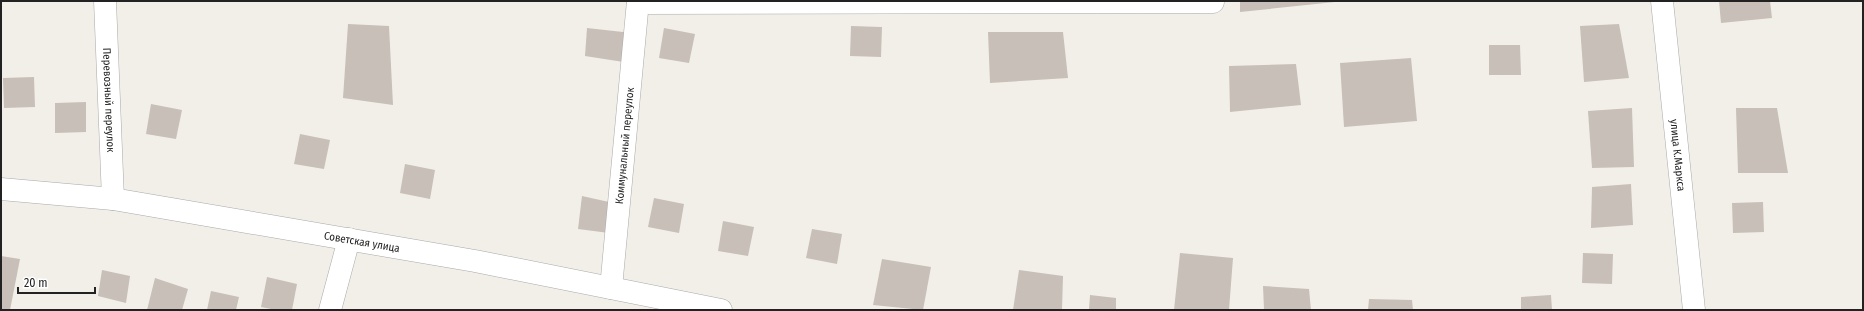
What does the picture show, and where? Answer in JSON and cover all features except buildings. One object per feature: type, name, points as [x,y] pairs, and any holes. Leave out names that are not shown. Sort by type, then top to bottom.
[{"type":"street","name":"Перевозный переулок","points":[[104,1],[113,199]]},
{"type":"street","name":"улица К.Маркса","points":[[1662,1],[1694,310]]},
{"type":"street","name":"Коммунальный переулок","points":[[611,288],[638,2],[1213,2]]},
{"type":"street","name":"Советская улица","points":[[1,189],[113,199],[475,261],[721,310]]},
{"type":"street","points":[[330,310],[349,240]]}]
